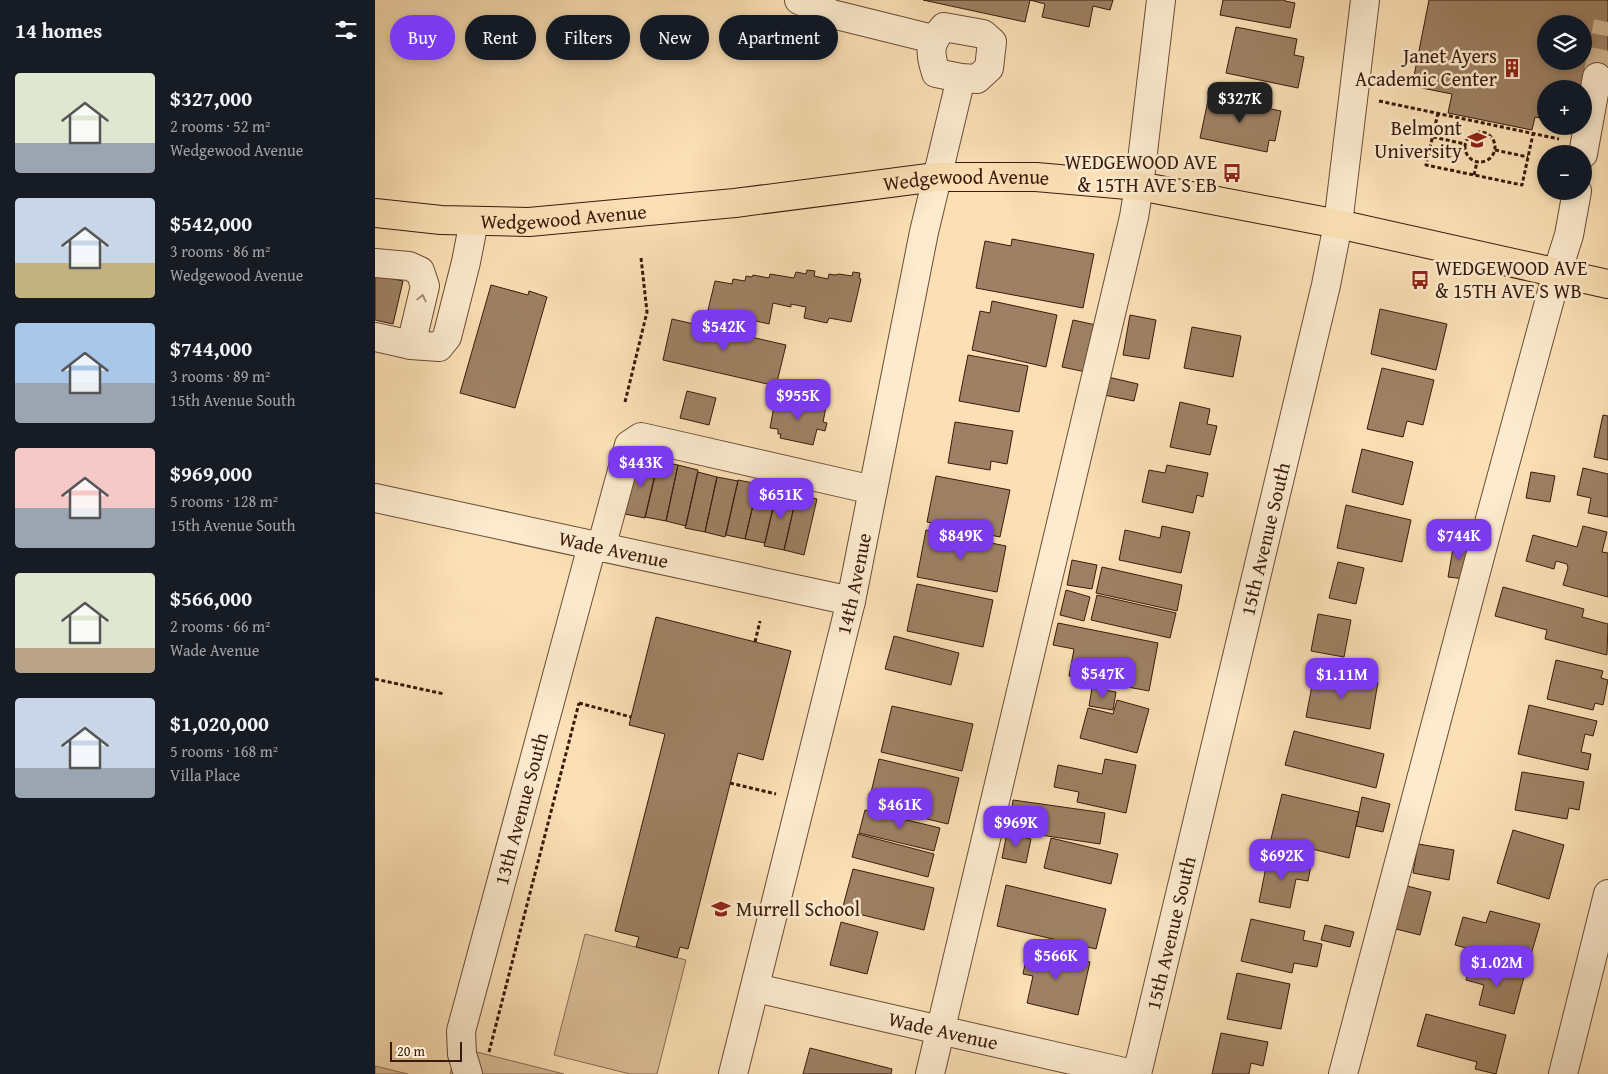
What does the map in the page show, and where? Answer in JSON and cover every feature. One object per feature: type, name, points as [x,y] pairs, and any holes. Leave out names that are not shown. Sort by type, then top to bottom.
[{"type":"main road","name":"Wedgewood Avenue","points":[[375,213],[441,220],[529,222],[735,203],[936,177],[1036,176],[1139,186],[1338,224],[1608,284]]},
{"type":"street","points":[[799,0],[832,14],[933,38]]},
{"type":"street","points":[[929,1074],[1129,237],[1139,186],[1161,0]]},
{"type":"street","name":"15th Avenue South","points":[[1137,1074],[1326,285],[1338,224],[1365,0]]},
{"type":"street","points":[[944,27],[983,34],[993,42],[989,68],[977,79],[936,73],[931,59],[933,38],[944,27]]},
{"type":"street","points":[[1576,145],[1597,77]]},
{"type":"street","name":"14th Avenue","points":[[733,1074],[851,601],[936,177],[961,78]]},
{"type":"street","points":[[1343,1074],[1479,557],[1569,235],[1575,200]]},
{"type":"street","points":[[375,336],[411,345],[439,348],[447,337],[466,262],[474,221]]},
{"type":"street","points":[[375,262],[409,266],[420,271],[425,286],[411,345]]},
{"type":"street","name":"13th Avenue South","points":[[467,1074],[462,1054],[461,1031],[597,547],[629,445],[641,437],[873,490]]},
{"type":"street","name":"Wade Avenue","points":[[375,498],[851,601]]},
{"type":"street","points":[[1563,1074],[1608,894]]},
{"type":"street","name":"Wade Avenue","points":[[755,988],[1133,1074]]},
{"type":"path","points":[[1379,101],[1533,134],[1569,145]]},
{"type":"path","points":[[1437,113],[1426,165],[1522,186],[1533,134]]},
{"type":"path","points":[[1483,132],[1485,124]]},
{"type":"path","points":[[1483,132],[1493,138],[1495,150],[1493,156],[1487,161],[1477,162],[1467,154],[1465,144],[1471,135],[1483,132]]},
{"type":"path","points":[[1433,137],[1465,144]]},
{"type":"path","points":[[1495,150],[1528,157]]},
{"type":"path","points":[[1474,175],[1477,162]]},
{"type":"path","points":[[625,402],[647,312],[641,258]]},
{"type":"path","points":[[755,642],[760,621]]},
{"type":"path","points":[[375,680],[444,694]]},
{"type":"path","points":[[488,1055],[581,695]]},
{"type":"path","points":[[579,703],[631,717]]},
{"type":"path","points":[[730,783],[779,794]]},
{"type":"shaded area","points":[[585,934],[686,960],[657,1074],[630,1074],[554,1055]]},
{"type":"shaded area","points":[[457,1047],[564,1074],[450,1074]]},
{"type":"shaded area","points":[[375,1066],[408,1074],[375,1074]]},
{"type":"building","points":[[923,0],[1030,0],[1025,22]]},
{"type":"building","points":[[1030,0],[1113,0],[1110,10],[1093,6],[1089,27],[1042,17],[1045,4]]},
{"type":"building","points":[[1223,0],[1285,0],[1295,3],[1290,28],[1220,15]]},
{"type":"building","name":"Janet Ayers Academic Center","points":[[1429,0],[1608,0],[1608,80],[1592,86],[1592,80],[1537,80],[1537,117],[1535,117],[1532,130],[1448,113],[1452,94],[1412,86]]},
{"type":"building","points":[[1236,27],[1297,39],[1294,55],[1304,57],[1298,88],[1226,73]]},
{"type":"building","points":[[1209,96],[1281,111],[1275,141],[1269,140],[1267,152],[1200,138]]},
{"type":"building","points":[[1012,239],[1094,254],[1083,308],[976,288],[985,241],[1011,246]]},
{"type":"building","points":[[807,270],[815,271],[814,276],[828,279],[829,274],[852,276],[853,272],[860,273],[859,278],[861,279],[851,322],[829,318],[827,323],[804,318],[806,307],[791,304],[791,307],[773,303],[769,324],[743,318],[744,315],[731,312],[730,315],[708,310],[715,281],[732,284],[733,279],[745,281],[746,276],[752,277],[753,275],[769,278],[770,274],[794,278],[796,272],[806,274]]},
{"type":"building","points":[[375,275],[403,281],[393,324],[375,320]]},
{"type":"building","points":[[491,285],[528,295],[529,291],[547,297],[515,408],[460,393]]},
{"type":"building","points":[[992,301],[1057,315],[1046,367],[972,350],[980,311],[990,313]]},
{"type":"building","points":[[1380,309],[1447,324],[1436,370],[1371,354]]},
{"type":"building","points":[[1130,315],[1156,320],[1149,359],[1123,355]]},
{"type":"building","points":[[672,319],[786,345],[776,386],[663,360]]},
{"type":"building","points":[[1073,320],[1096,325],[1086,372],[1062,367]]},
{"type":"building","points":[[1192,327],[1241,336],[1233,377],[1184,368]]},
{"type":"building","points":[[968,355],[1028,366],[1019,412],[959,401]]},
{"type":"building","points":[[1382,368],[1434,380],[1423,425],[1407,421],[1403,437],[1367,429]]},
{"type":"building","points":[[1108,377],[1138,384],[1134,401],[1104,395]]},
{"type":"building","points":[[687,391],[716,398],[709,425],[680,418]]},
{"type":"building","points":[[789,399],[826,407],[823,422],[827,423],[825,431],[817,429],[813,445],[780,438],[781,434],[778,434],[778,429],[770,428],[775,401],[788,404]]},
{"type":"building","points":[[1180,402],[1210,409],[1207,424],[1217,426],[1210,455],[1170,447]]},
{"type":"building","points":[[1603,415],[1608,416],[1608,460],[1594,457]]},
{"type":"building","points":[[955,422],[1013,431],[1007,464],[991,461],[990,470],[948,463]]},
{"type":"building","points":[[1362,449],[1413,462],[1403,505],[1352,492]]},
{"type":"building","points":[[637,459],[658,464],[645,518],[625,514]]},
{"type":"building","points":[[658,461],[678,465],[666,521],[645,517]]},
{"type":"building","points":[[678,465],[698,470],[686,526],[666,521]]},
{"type":"building","points":[[1167,465],[1208,473],[1203,497],[1197,495],[1193,513],[1142,502],[1149,470],[1165,473]]},
{"type":"building","points":[[1583,468],[1608,474],[1608,517],[1588,513],[1591,498],[1577,495]]},
{"type":"building","points":[[698,472],[717,477],[705,532],[685,528]]},
{"type":"building","points":[[1531,472],[1555,476],[1550,502],[1526,498]]},
{"type":"building","points":[[936,476],[1010,490],[1000,537],[927,522]]},
{"type":"building","points":[[717,477],[738,481],[725,537],[705,532]]},
{"type":"building","points":[[738,480],[758,484],[745,539],[726,535]]},
{"type":"building","points":[[758,484],[778,488],[765,543],[745,539]]},
{"type":"building","points":[[777,490],[797,494],[784,550],[764,546]]},
{"type":"building","points":[[797,494],[817,499],[804,555],[784,550]]},
{"type":"building","points":[[1346,505],[1411,520],[1402,562],[1337,548]]},
{"type":"building","points":[[1162,526],[1190,532],[1181,573],[1119,560],[1125,530],[1160,538]]},
{"type":"building","points":[[1583,526],[1607,532],[1602,552],[1608,553],[1608,597],[1563,585],[1568,568],[1567,564],[1556,561],[1554,569],[1526,561],[1533,535],[1577,547]]},
{"type":"building","points":[[926,530],[1006,546],[997,592],[917,577]]},
{"type":"building","points":[[1454,543],[1471,546],[1465,579],[1448,577]]},
{"type":"building","points":[[1072,560],[1097,565],[1092,589],[1067,585]]},
{"type":"building","points":[[1338,562],[1364,568],[1356,604],[1329,598]]},
{"type":"building","points":[[1102,567],[1182,585],[1177,611],[1096,593]]},
{"type":"building","points":[[917,584],[993,600],[983,647],[907,631]]},
{"type":"building","points":[[1503,587],[1584,609],[1582,617],[1608,624],[1607,655],[1545,639],[1547,630],[1495,616]]},
{"type":"building","points":[[1066,590],[1090,597],[1084,621],[1060,615]]},
{"type":"building","points":[[1097,595],[1176,613],[1170,638],[1091,620]]},
{"type":"building","points":[[1318,614],[1351,620],[1344,657],[1311,651]]},
{"type":"building","points":[[656,617],[791,651],[763,760],[738,753],[688,949],[680,947],[677,958],[636,947],[639,937],[615,931],[665,734],[629,725]]},
{"type":"building","points":[[1058,623],[1158,643],[1149,691],[1069,676],[1074,649],[1053,645]]},
{"type":"building","points":[[894,636],[959,653],[951,685],[885,669]]},
{"type":"building","points":[[1556,660],[1603,671],[1601,678],[1608,680],[1603,705],[1595,703],[1593,710],[1547,699]]},
{"type":"building","points":[[1315,670],[1378,682],[1370,729],[1306,717]]},
{"type":"building","points":[[1092,688],[1116,692],[1113,710],[1089,706]]},
{"type":"building","points":[[1117,700],[1149,709],[1137,753],[1080,738],[1088,708],[1113,714]]},
{"type":"building","points":[[1529,705],[1597,721],[1593,736],[1585,734],[1581,752],[1591,754],[1588,770],[1518,754]]},
{"type":"building","points":[[892,706],[973,724],[962,771],[881,752]]},
{"type":"building","points":[[1294,731],[1384,754],[1376,788],[1285,765]]},
{"type":"building","points":[[879,759],[959,778],[948,824],[868,805]]},
{"type":"building","points":[[1105,759],[1136,765],[1126,813],[1077,802],[1079,792],[1054,787],[1058,765],[1102,774]]},
{"type":"building","points":[[1522,772],[1584,782],[1579,810],[1569,808],[1567,819],[1515,810]]},
{"type":"building","points":[[1282,794],[1359,812],[1349,858],[1271,839]]},
{"type":"building","points":[[1362,797],[1390,804],[1383,832],[1356,826]]},
{"type":"building","points":[[1013,800],[1105,813],[1100,844],[1034,834],[1035,826],[1010,822]]},
{"type":"building","points":[[865,810],[940,828],[934,851],[859,833]]},
{"type":"building","points":[[1513,830],[1564,845],[1549,899],[1497,883]]},
{"type":"building","points":[[1007,833],[1031,839],[1026,863],[1002,858]]},
{"type":"building","points":[[858,834],[934,854],[928,877],[852,857]]},
{"type":"building","points":[[1051,838],[1118,854],[1111,884],[1044,868]]},
{"type":"building","points":[[1418,844],[1454,850],[1449,880],[1413,873]]},
{"type":"building","points":[[1268,857],[1311,865],[1308,881],[1296,879],[1290,908],[1259,902]]},
{"type":"building","points":[[853,869],[934,888],[924,930],[842,910]]},
{"type":"building","points":[[1006,885],[1106,909],[1096,949],[997,926]]},
{"type":"building","points":[[1403,885],[1431,892],[1420,935],[1392,928]]},
{"type":"building","points":[[1490,911],[1540,924],[1528,965],[1455,945],[1463,917],[1486,923]]},
{"type":"building","points":[[1251,919],[1305,931],[1303,940],[1322,944],[1317,967],[1294,963],[1292,973],[1241,961]]},
{"type":"building","points":[[841,922],[878,932],[867,974],[830,965]]},
{"type":"building","points":[[1325,925],[1354,932],[1350,947],[1321,940]]},
{"type":"building","points":[[1028,949],[1090,962],[1078,1015],[1027,1003],[1033,976],[1023,974]]},
{"type":"building","points":[[1471,963],[1524,977],[1514,1014],[1479,1005],[1484,985],[1466,980]]},
{"type":"building","points":[[1237,973],[1290,984],[1281,1029],[1227,1019]]},
{"type":"building","points":[[1426,1014],[1506,1035],[1496,1074],[1475,1069],[1477,1062],[1417,1046]]},
{"type":"building","points":[[1221,1033],[1268,1042],[1263,1066],[1251,1063],[1249,1074],[1212,1074]]},
{"type":"building","points":[[810,1048],[892,1069],[891,1074],[803,1074]]},
{"type":"tunnel","points":[[1597,77],[1608,22]]},
{"type":"place","name":"Janet Ayers Academic Center","points":[[1512,68]]},
{"type":"place","name":"Belmont University","points":[[1477,140]]},
{"type":"place","name":"WEDGEWOOD AVE & 15TH AVE S EB","points":[[1232,173]]},
{"type":"place","name":"WEDGEWOOD AVE & 15TH AVE S WB","points":[[1420,280]]},
{"type":"place","name":"Murrell School","points":[[721,909]]}]
